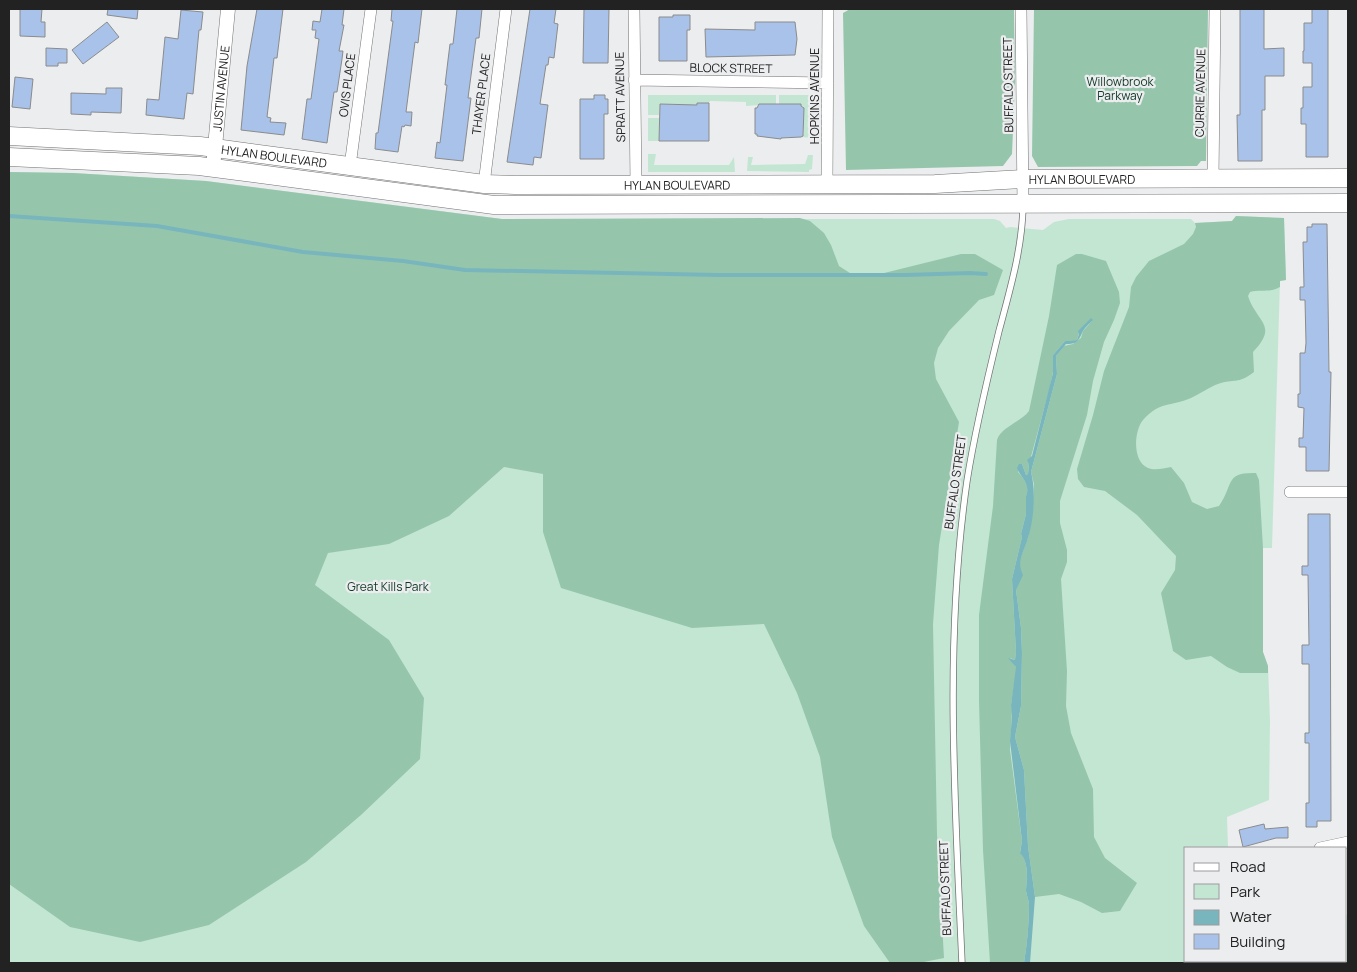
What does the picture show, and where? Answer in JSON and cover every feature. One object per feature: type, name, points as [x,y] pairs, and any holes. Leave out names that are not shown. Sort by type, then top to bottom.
[{"type":"main road","name":"HYLAN BOULEVARD","points":[[9,136],[215,148],[484,184],[515,185],[935,184],[1023,179],[1348,178]]},
{"type":"main road","name":"HYLAN BOULEVARD","points":[[9,157],[175,164],[494,205],[1348,203]]},
{"type":"street","name":"JUSTIN AVENUE","points":[[213,168],[228,9]]},
{"type":"street","name":"OVIS PLACE","points":[[350,166],[370,9]]},
{"type":"street","name":"THAYER PLACE","points":[[484,184],[506,9]]},
{"type":"street","name":"SPRATT AVENUE","points":[[634,9],[636,185]]},
{"type":"street","name":"HOPKINS AVENUE","points":[[827,184],[828,9]]},
{"type":"street","name":"BUFFALO STREET","points":[[1021,9],[1023,205]]},
{"type":"street","name":"CURRIE AVENUE","points":[[1213,178],[1215,9]]},
{"type":"street","name":"BLOCK STREET","points":[[634,80],[828,82]]},
{"type":"street","points":[[1290,492],[1348,492]]},
{"type":"street","points":[[1325,847],[1348,842]]},
{"type":"lane","name":"BUFFALO STREET","points":[[962,963],[952,712],[958,557],[967,480],[981,403],[1017,261],[1023,205]]},
{"type":"green space","points":[[850,9],[1014,9],[1015,83],[1012,154],[1003,166],[846,170],[843,13]]},
{"type":"green space","name":"Willowbrook Parkway","points":[[1034,9],[1208,9],[1206,161],[1201,161],[1197,166],[1038,167],[1032,156]]},
{"type":"green space","points":[[648,95],[776,95],[776,104],[746,106],[746,102],[710,101],[709,103],[697,103],[697,105],[660,104],[659,115],[648,115]]},
{"type":"green space","points":[[779,95],[813,95],[813,138],[801,137],[804,134],[803,106],[779,104]]},
{"type":"green space","points":[[648,118],[659,118],[659,141],[648,141]]},
{"type":"green space","points":[[648,154],[656,154],[654,165],[729,165],[734,157],[735,172],[648,172]]},
{"type":"green space","points":[[808,155],[813,155],[812,169],[809,172],[747,171],[748,157],[753,157],[751,165],[805,164]]},
{"type":"green space","name":"Great Kills Park","points":[[9,172],[73,173],[206,181],[502,219],[994,219],[1000,221],[1006,228],[1043,230],[1054,222],[1069,219],[1191,219],[1195,223],[1232,221],[1236,216],[1284,218],[1286,280],[1280,281],[1272,548],[1263,548],[1263,652],[1268,666],[1270,721],[1269,800],[1227,817],[1228,847],[1184,847],[1184,962],[1347,962],[1348,914],[1348,963],[9,963]]},
{"type":"green space","points":[[9,172],[73,173],[206,181],[502,219],[800,218],[810,221],[824,233],[839,266],[853,275],[872,276],[961,254],[975,254],[1003,270],[994,295],[979,300],[949,331],[938,348],[934,363],[936,379],[959,422],[939,545],[933,624],[937,834],[944,958],[919,963],[890,963],[864,926],[832,837],[820,757],[797,693],[764,624],[692,628],[561,588],[543,532],[543,474],[504,467],[449,516],[389,544],[328,553],[315,585],[389,640],[424,698],[420,759],[361,815],[306,862],[209,925],[140,942],[70,927],[9,884]]},
{"type":"green space","points":[[1236,216],[1284,218],[1286,280],[1280,281],[1280,287],[1276,289],[1250,292],[1248,296],[1264,324],[1265,330],[1261,343],[1253,352],[1254,372],[1244,379],[1218,384],[1184,401],[1166,405],[1155,410],[1140,425],[1136,446],[1139,459],[1143,464],[1148,468],[1154,469],[1171,467],[1184,483],[1192,502],[1207,509],[1219,506],[1234,477],[1246,473],[1256,473],[1259,480],[1263,548],[1263,652],[1268,666],[1268,673],[1240,673],[1211,656],[1186,660],[1173,651],[1161,593],[1175,570],[1176,556],[1137,515],[1105,491],[1084,487],[1078,479],[1077,469],[1104,371],[1129,307],[1131,287],[1136,277],[1149,261],[1184,244],[1193,234],[1196,227],[1195,223],[1232,221]]},
{"type":"green space","points":[[1076,254],[1106,261],[1119,292],[1120,303],[1104,342],[1093,381],[1087,415],[1060,501],[1060,523],[1067,550],[1067,562],[1061,579],[1067,671],[1066,706],[1071,733],[1093,789],[1094,837],[1105,858],[1137,883],[1120,911],[1102,913],[1081,902],[1059,894],[1035,897],[1028,846],[1024,770],[1015,737],[1021,706],[1022,653],[1016,590],[1020,559],[1028,538],[1033,510],[1034,484],[1031,472],[1057,374],[1056,356],[1064,346],[1073,344],[1081,338],[1083,331],[1093,320],[1079,333],[1077,340],[1065,341],[1053,355],[1054,367],[1050,387],[1028,474],[1026,475],[1022,464],[1018,472],[1028,489],[1022,537],[1012,579],[1016,652],[1015,660],[1010,658],[1016,667],[1016,673],[1011,705],[1010,750],[1022,841],[1020,852],[1025,860],[1027,870],[1026,890],[1029,903],[1029,920],[1024,963],[990,963],[983,850],[979,615],[993,506],[997,440],[999,435],[1029,411],[1049,316],[1057,265]]},
{"type":"water","points":[[1091,318],[1093,320],[1084,329],[1078,340],[1074,343],[1066,344],[1056,356],[1057,374],[1031,472],[1034,496],[1033,514],[1030,531],[1020,561],[1023,575],[1016,590],[1022,653],[1021,706],[1015,737],[1024,770],[1028,846],[1035,897],[1030,963],[1024,963],[1029,905],[1026,890],[1026,865],[1020,853],[1022,841],[1010,741],[1011,705],[1016,667],[1008,658],[1015,660],[1012,579],[1026,514],[1027,488],[1017,468],[1019,464],[1022,464],[1026,475],[1028,474],[1029,464],[1027,460],[1032,456],[1053,373],[1053,355],[1065,341],[1077,340],[1078,331]]},
{"type":"building","points":[[20,9],[42,9],[41,22],[45,22],[45,37],[20,36]]},
{"type":"building","points":[[108,9],[138,9],[137,19],[107,15]]},
{"type":"building","points":[[257,9],[283,9],[277,58],[274,58],[267,117],[271,118],[270,122],[286,123],[284,135],[241,130],[247,66]]},
{"type":"building","points":[[322,9],[344,9],[342,25],[344,25],[339,51],[343,51],[342,59],[337,92],[334,92],[327,143],[302,139],[307,99],[311,99],[319,39],[315,38],[316,30],[312,30],[313,21],[320,22]]},
{"type":"building","points":[[392,9],[422,9],[418,43],[415,42],[406,112],[412,112],[411,126],[402,126],[398,152],[375,149],[393,21],[391,21]]},
{"type":"building","points":[[457,9],[482,9],[479,38],[476,38],[468,98],[471,98],[463,161],[435,158],[437,142],[440,143],[450,44],[453,44]]},
{"type":"building","points":[[530,9],[556,9],[554,23],[558,24],[554,58],[549,57],[548,65],[546,65],[540,104],[548,105],[541,158],[534,157],[533,165],[507,162]]},
{"type":"building","points":[[584,9],[609,9],[608,63],[583,63]]},
{"type":"building","points":[[1240,9],[1264,9],[1264,49],[1284,48],[1284,76],[1265,76],[1265,110],[1262,110],[1262,161],[1238,161],[1237,115],[1240,115]]},
{"type":"building","points":[[1312,9],[1328,9],[1328,157],[1306,157],[1306,124],[1301,124],[1303,87],[1312,87],[1312,63],[1303,63],[1303,51],[1304,23],[1312,23]]},
{"type":"building","points":[[181,10],[203,12],[201,30],[199,30],[193,94],[187,93],[184,119],[146,115],[147,99],[159,100],[165,37],[178,39]]},
{"type":"building","points":[[673,15],[690,15],[690,30],[687,30],[687,61],[659,61],[659,17],[673,17]]},
{"type":"building","points":[[107,22],[119,37],[83,64],[72,50]]},
{"type":"building","points":[[755,22],[795,22],[797,39],[795,55],[706,57],[705,29],[755,30]]},
{"type":"building","points":[[46,48],[67,49],[67,63],[58,63],[58,66],[46,66]]},
{"type":"building","points":[[15,77],[33,79],[30,109],[12,107]]},
{"type":"building","points":[[106,88],[122,88],[121,113],[91,112],[91,115],[71,114],[71,93],[106,94]]},
{"type":"building","points":[[594,95],[605,95],[605,99],[608,99],[608,114],[604,114],[604,159],[580,159],[580,99],[594,99]]},
{"type":"building","points":[[697,103],[709,103],[709,141],[659,141],[660,104],[697,105]]},
{"type":"building","points":[[759,104],[801,104],[804,108],[803,136],[781,139],[757,136],[755,134],[755,108]]},
{"type":"building","points":[[1312,224],[1327,224],[1329,372],[1331,372],[1329,471],[1306,471],[1306,447],[1299,447],[1299,438],[1303,438],[1304,408],[1298,407],[1298,394],[1300,394],[1300,353],[1305,353],[1306,343],[1305,300],[1300,300],[1300,287],[1304,287],[1303,242],[1307,242],[1307,227],[1312,227]]},
{"type":"building","points":[[1308,514],[1330,514],[1331,821],[1317,821],[1317,827],[1306,827],[1306,803],[1309,803],[1309,743],[1305,743],[1305,733],[1309,733],[1309,664],[1302,664],[1302,645],[1309,645],[1308,575],[1302,575],[1302,566],[1308,566]]},
{"type":"building","points":[[1264,824],[1265,829],[1288,827],[1288,838],[1276,838],[1243,847],[1239,830]]},
{"type":"waterway","points":[[9,216],[157,226],[303,252],[403,261],[465,270],[719,275],[986,274]]}]
